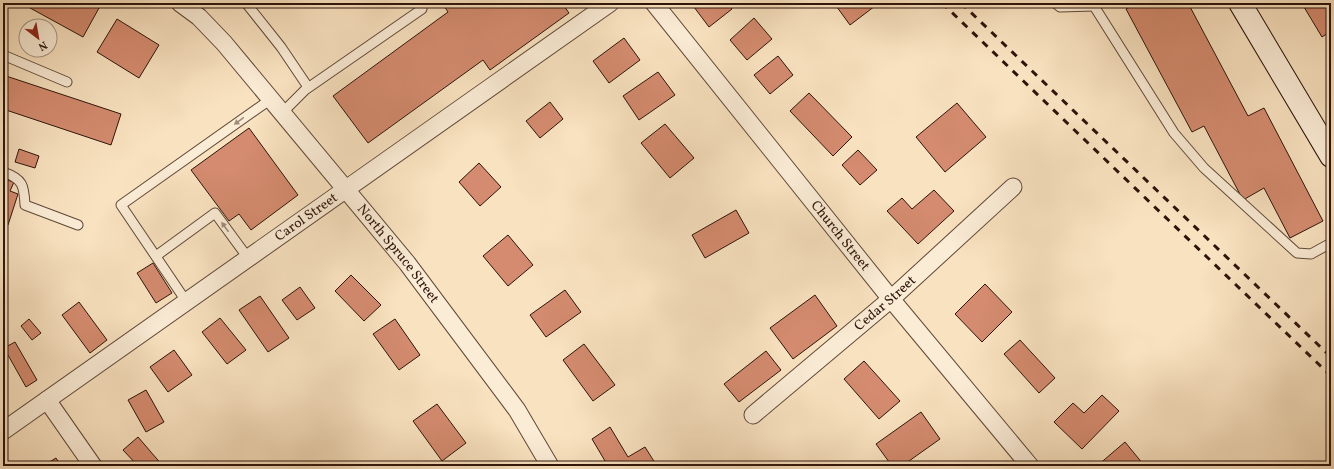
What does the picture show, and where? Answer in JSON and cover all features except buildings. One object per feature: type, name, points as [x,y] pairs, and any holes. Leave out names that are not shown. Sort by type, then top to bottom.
[{"type":"main road","points":[[1240,3],[1331,156]]},
{"type":"street","name":"North Spruce Street","points":[[180,3],[199,17],[224,43],[407,263],[512,404],[550,466]]},
{"type":"street","name":"Carol Street","points":[[3,432],[186,301],[610,3]]},
{"type":"street","name":"Church Street","points":[[654,3],[891,299],[1030,466]]},
{"type":"street","name":"Cedar Street","points":[[753,415],[891,299],[1013,187]]},
{"type":"street","points":[[47,400],[93,466]]},
{"type":"lane","points":[[246,3],[281,47],[308,87]]},
{"type":"lane","points":[[282,112],[308,87],[422,9],[418,3]]},
{"type":"lane","points":[[1055,3],[1060,7],[1095,4],[1174,133],[1204,168],[1296,253],[1311,254],[1331,243]]},
{"type":"lane","points":[[3,55],[67,82]]},
{"type":"lane","points":[[186,301],[121,205],[271,99]]},
{"type":"lane","points":[[3,172],[15,176],[24,186],[25,205],[78,225]]},
{"type":"lane","points":[[156,256],[215,213],[248,258]]},
{"type":"railway","points":[[942,3],[1331,376]]},
{"type":"railway","points":[[961,3],[1331,357]]}]
